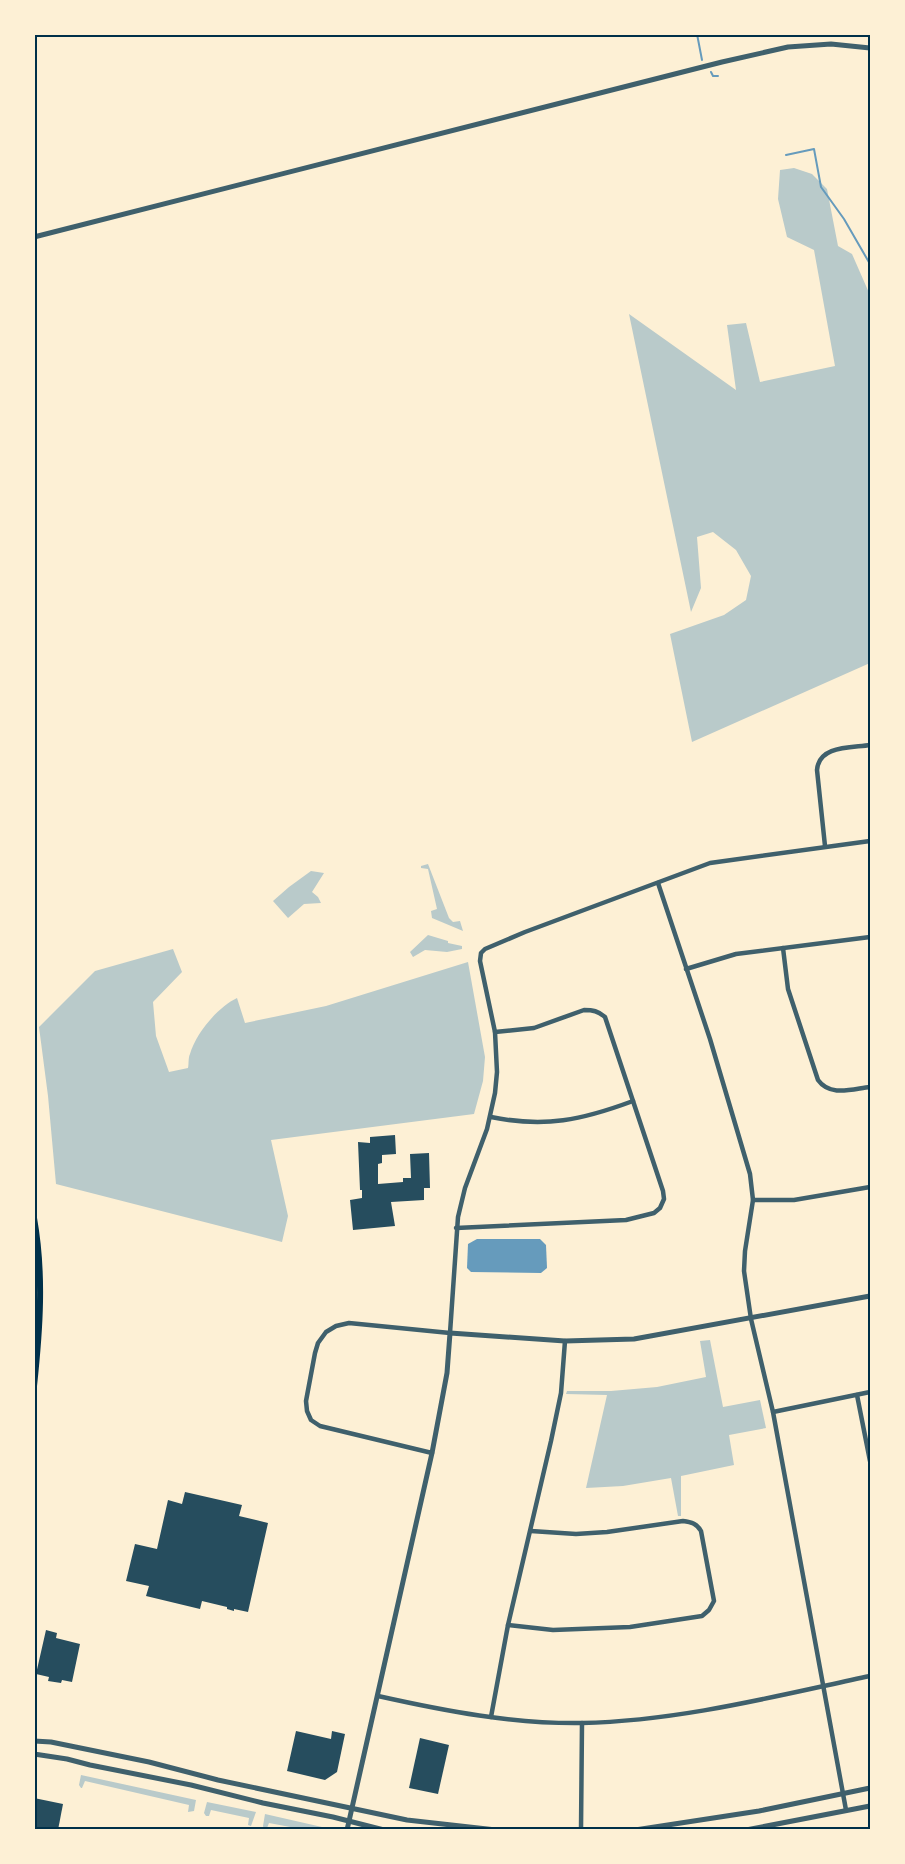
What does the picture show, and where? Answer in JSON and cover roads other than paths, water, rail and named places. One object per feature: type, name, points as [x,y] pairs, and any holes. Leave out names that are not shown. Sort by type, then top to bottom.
[{"type":"main road","points":[[34,1218],[39,1244],[41,1299],[34,1386]]},
{"type":"street","points":[[34,237],[788,47],[831,44],[870,48]]},
{"type":"street","points":[[825,846],[818,775],[819,761],[822,756],[831,751],[870,745]]},
{"type":"street","points":[[347,1830],[432,1453],[447,1373],[456,1228],[465,1188],[491,1117],[495,1093],[497,1072],[495,1032],[480,961],[483,951],[525,932],[710,862],[870,841]]},
{"type":"street","points":[[658,883],[710,1039],[750,1174],[753,1200],[744,1260],[745,1281],[772,1412],[846,1810]]},
{"type":"street","points":[[686,969],[736,954],[870,937]]},
{"type":"street","points":[[783,948],[788,989],[818,1080],[825,1088],[836,1091],[870,1088]]},
{"type":"street","points":[[456,1228],[619,1221],[654,1213],[660,1208],[664,1199],[605,1017],[592,1010],[584,1011],[534,1028],[495,1032]]},
{"type":"street","points":[[491,1117],[526,1123],[566,1121],[633,1101]]},
{"type":"street","points":[[753,1200],[791,1200],[870,1187]]},
{"type":"street","points":[[432,1453],[320,1426],[311,1420],[306,1401],[318,1343],[326,1332],[348,1323],[565,1341],[634,1340],[870,1296]]},
{"type":"street","points":[[490,1717],[508,1625],[561,1393],[565,1341]]},
{"type":"street","points":[[772,1412],[870,1392]]},
{"type":"street","points":[[857,1395],[870,1461]]},
{"type":"street","points":[[508,1625],[553,1630],[630,1627],[702,1616],[714,1601],[702,1531],[699,1526],[692,1523],[684,1521],[576,1534],[531,1531]]},
{"type":"street","points":[[378,1696],[446,1711],[490,1717],[582,1723],[670,1715],[870,1676]]},
{"type":"street","points":[[581,1830],[582,1723]]},
{"type":"street","points":[[34,1741],[51,1742],[149,1762],[218,1780],[407,1820],[496,1830]]},
{"type":"street","points":[[34,1754],[191,1785],[384,1830]]},
{"type":"street","points":[[635,1830],[759,1811],[870,1788]]},
{"type":"street","points":[[746,1830],[870,1806]]},
{"type":"water","points":[[477,1239],[540,1239],[546,1245],[547,1268],[541,1273],[471,1272],[467,1268],[468,1244]]},
{"type":"waterway","points":[[697,34],[702,60]]},
{"type":"waterway","points":[[711,72],[713,76],[718,76]]},
{"type":"waterway","points":[[786,155],[814,149],[821,187],[844,219],[870,264]]}]
